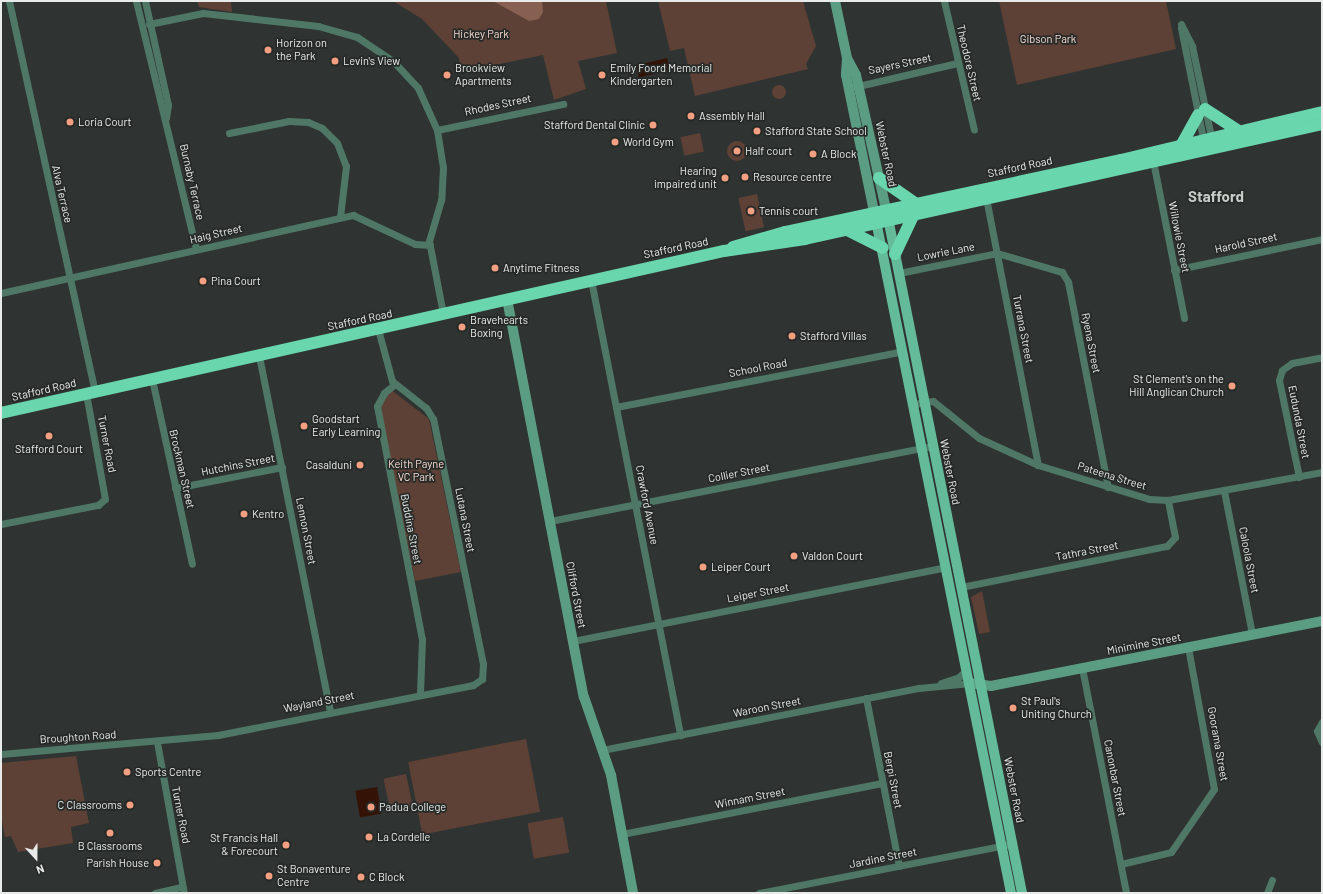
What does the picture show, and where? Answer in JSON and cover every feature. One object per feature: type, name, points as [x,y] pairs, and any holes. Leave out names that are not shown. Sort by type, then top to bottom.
[{"type":"highway","points":[[1182,144],[1201,112],[1237,130]]},
{"type":"highway","name":"Stafford Road","points":[[914,208],[986,198],[1153,161],[1208,143],[1237,130],[1322,112]]},
{"type":"highway","name":"Stafford Road","points":[[724,251],[753,239],[881,216],[1182,144],[1208,143],[1322,124]]},
{"type":"highway","points":[[878,178],[914,208],[895,254]]},
{"type":"highway","name":"Stafford Road","points":[[1,413],[724,251],[756,249],[847,230],[881,216]]},
{"type":"highway","points":[[847,230],[882,248]]},
{"type":"main road","name":"Webster Road","points":[[881,216],[882,248],[914,404],[928,447],[961,587],[981,685],[1007,845],[1011,893]]},
{"type":"main road","name":"Webster Road","points":[[881,216],[895,254],[924,402],[928,447],[947,567],[967,669],[1007,845],[1022,893]]},
{"type":"street","name":"Alva Terrace","points":[[8,1],[69,277],[90,393]]},
{"type":"street","name":"Burnaby Terrace","points":[[136,1],[160,106],[166,119],[196,249]]},
{"type":"street","name":"Burnaby Terrace","points":[[145,1],[168,105],[166,119]]},
{"type":"street","name":"Webster Road","points":[[835,1],[847,58],[849,91],[881,216]]},
{"type":"street","name":"Theodore Street","points":[[944,1],[957,63],[974,130]]},
{"type":"street","points":[[149,24],[203,13],[318,26],[350,34],[389,57],[414,83],[437,130],[443,168],[440,200],[430,245],[443,314]]},
{"type":"street","points":[[1201,112],[1192,46],[1181,24],[1208,143]]},
{"type":"street","name":"Webster Road","points":[[847,58],[858,85],[878,178],[881,216]]},
{"type":"street","name":"Sayers Street","points":[[849,91],[858,85],[957,63]]},
{"type":"street","name":"Rhodes Street","points":[[437,130],[563,104]]},
{"type":"street","points":[[229,133],[289,121],[308,122],[322,128],[337,143],[346,166],[340,217]]},
{"type":"street","name":"Willowie Street","points":[[1153,161],[1184,318]]},
{"type":"street","name":"Turrana Street","points":[[986,198],[1038,465]]},
{"type":"street","name":"Haig Street","points":[[1,293],[340,217],[361,216],[415,244],[430,245]]},
{"type":"street","name":"Harold Street","points":[[1174,270],[1322,239]]},
{"type":"street","name":"Lowrie Lane","points":[[898,273],[997,253]]},
{"type":"street","name":"Ryena Street","points":[[997,253],[1053,267],[1068,282],[1108,487]]},
{"type":"street","name":"Crawford Avenue","points":[[592,280],[680,735]]},
{"type":"street","name":"Clifford Street","points":[[507,299],[587,711],[602,750],[622,834],[633,893]]},
{"type":"street","points":[[378,329],[386,368],[394,384]]},
{"type":"street","name":"School Road","points":[[616,407],[903,352]]},
{"type":"street","name":"Lennon Street","points":[[259,356],[330,712]]},
{"type":"street","name":"Eudunda Street","points":[[1299,477],[1279,380],[1282,370],[1292,363],[1322,356]]},
{"type":"street","name":"Brockman Street","points":[[152,379],[192,564]]},
{"type":"street","name":"Lutana Street","points":[[394,384],[426,408],[434,419],[483,664],[482,679]]},
{"type":"street","name":"Buddina Street","points":[[394,384],[384,393],[377,406],[422,639],[420,694]]},
{"type":"street","name":"Turner Road","points":[[1,524],[98,505],[105,499],[90,393]]},
{"type":"street","name":"Pateena Street","points":[[914,404],[924,402],[940,404],[979,438],[1038,465],[1149,500],[1168,500],[1224,491],[1322,472]]},
{"type":"street","name":"Collier Street","points":[[550,521],[928,447]]},
{"type":"street","name":"Hutchins Street","points":[[175,488],[282,467]]},
{"type":"street","name":"Caloola Street","points":[[1224,491],[1252,634]]},
{"type":"street","name":"Tathra Street","points":[[961,587],[1167,546],[1175,537],[1168,500]]},
{"type":"street","name":"Leiper Street","points":[[573,641],[947,567]]},
{"type":"street","name":"Minimine Street","points":[[970,683],[981,685],[1082,668],[1322,621]]},
{"type":"street","name":"Goorama Street","points":[[1121,864],[1171,852],[1214,789],[1188,647]]},
{"type":"street","name":"Canonbar Street","points":[[1082,668],[1126,893]]},
{"type":"street","name":"Waroon Street","points":[[937,685],[959,677],[967,669]]},
{"type":"street","name":"Wayland Street","points":[[157,742],[218,735],[420,694],[473,685],[482,679]]},
{"type":"street","name":"Waroon Street","points":[[602,750],[937,685],[970,683]]},
{"type":"street","name":"Berpi Street","points":[[866,698],[899,866]]},
{"type":"street","points":[[1322,722],[1317,731],[1322,742]]},
{"type":"street","name":"Turner Road","points":[[157,742],[183,890]]},
{"type":"street","name":"Broughton Road","points":[[1,754],[157,742]]},
{"type":"street","name":"Winnam Street","points":[[622,834],[882,783]]},
{"type":"street","name":"Jardine Street","points":[[759,893],[1007,845]]},
{"type":"street","points":[[1267,893],[1272,880]]},
{"type":"street","points":[[155,893],[183,890]]},
{"type":"green space","points":[[197,1],[231,1],[232,12],[199,7]]},
{"type":"green space","name":"Hickey Park","points":[[393,1],[606,1],[617,53],[578,61],[586,89],[554,100],[543,55],[461,72],[459,58],[422,19]]},
{"type":"green space","points":[[658,1],[803,1],[816,46],[806,64],[808,69],[695,96],[684,48],[670,51]]},
{"type":"green space","name":"Gibson Park","points":[[999,1],[1166,1],[1176,49],[1017,85]]},
{"type":"green space","points":[[779,85],[784,87],[786,92],[784,97],[779,99],[774,97],[772,92],[774,87]]},
{"type":"green space","points":[[700,133],[704,152],[684,156],[680,137]]},
{"type":"green space","name":"Half court","points":[[737,141],[744,144],[747,151],[744,158],[737,161],[730,158],[727,151],[730,144]]},
{"type":"green space","name":"Tennis court","points":[[757,194],[764,227],[745,231],[738,198]]},
{"type":"green space","name":"Keith Payne VC Park","points":[[390,389],[429,419],[461,572],[415,581],[380,408]]},
{"type":"green space","points":[[982,591],[990,632],[979,634],[971,597]]},
{"type":"green space","points":[[526,739],[540,812],[422,835],[408,762]]},
{"type":"green space","points":[[76,756],[89,823],[71,827],[73,843],[18,852],[11,836],[5,837],[1,816],[1,763]]},
{"type":"green space","points":[[406,774],[413,808],[391,813],[384,779]]},
{"type":"green space","points":[[563,817],[569,852],[534,859],[528,823]]},
{"type":"shaded area","points":[[493,1],[542,1],[543,12],[539,19],[529,21]]},
{"type":"shaded area","points":[[667,58],[670,70],[639,77],[636,66]]},
{"type":"shaded area","points":[[377,787],[382,814],[360,817],[355,791]]},
{"type":"place","name":"Horizon on the Park","points":[[268,50]]},
{"type":"place","name":"Levin's View","points":[[335,61]]},
{"type":"place","name":"Brookview Apartments","points":[[447,75]]},
{"type":"place","name":"Emily Foord Memorial Kindergarten","points":[[602,75]]},
{"type":"place","name":"Assembly Hall","points":[[691,116]]},
{"type":"place","name":"Loria Court","points":[[70,122]]},
{"type":"place","name":"Stafford Dental Clinic","points":[[653,125]]},
{"type":"place","name":"Stafford State School","points":[[757,131]]},
{"type":"place","name":"World Gym","points":[[615,142]]},
{"type":"place","name":"Half court","points":[[737,151]]},
{"type":"place","name":"A Block","points":[[813,154]]},
{"type":"place","name":"Resource centre","points":[[745,177]]},
{"type":"place","name":"Hearing impaired unit","points":[[725,178]]},
{"type":"place","name":"Tennis court","points":[[751,211]]},
{"type":"place","name":"Anytime Fitness","points":[[495,268]]},
{"type":"place","name":"Pina Court","points":[[203,281]]},
{"type":"place","name":"Bravehearts Boxing","points":[[462,327]]},
{"type":"place","name":"Stafford Villas","points":[[792,336]]},
{"type":"place","name":"St Clement's on the Hill Anglican Church","points":[[1232,386]]},
{"type":"place","name":"Goodstart Early Learning","points":[[304,426]]},
{"type":"place","name":"Stafford Court","points":[[49,436]]},
{"type":"place","name":"Casalduni","points":[[360,465]]},
{"type":"place","name":"Kentro","points":[[244,514]]},
{"type":"place","name":"Valdon Court","points":[[794,556]]},
{"type":"place","name":"Leiper Court","points":[[703,567]]},
{"type":"place","name":"St Paul's Uniting Church","points":[[1013,708]]},
{"type":"place","name":"Sports Centre","points":[[127,772]]},
{"type":"place","name":"C Classrooms","points":[[130,805]]},
{"type":"place","name":"Padua College","points":[[371,807]]},
{"type":"place","name":"B Classrooms","points":[[110,833]]},
{"type":"place","name":"La Cordelle","points":[[369,837]]},
{"type":"place","name":"St Francis Hall & Forecourt","points":[[286,845]]},
{"type":"place","name":"Parish House","points":[[157,863]]},
{"type":"place","name":"St Bonaventure Centre","points":[[269,876]]},
{"type":"place","name":"C Block","points":[[361,877]]},
{"type":"district","name":"Stafford","points":[[1216,197]]}]
